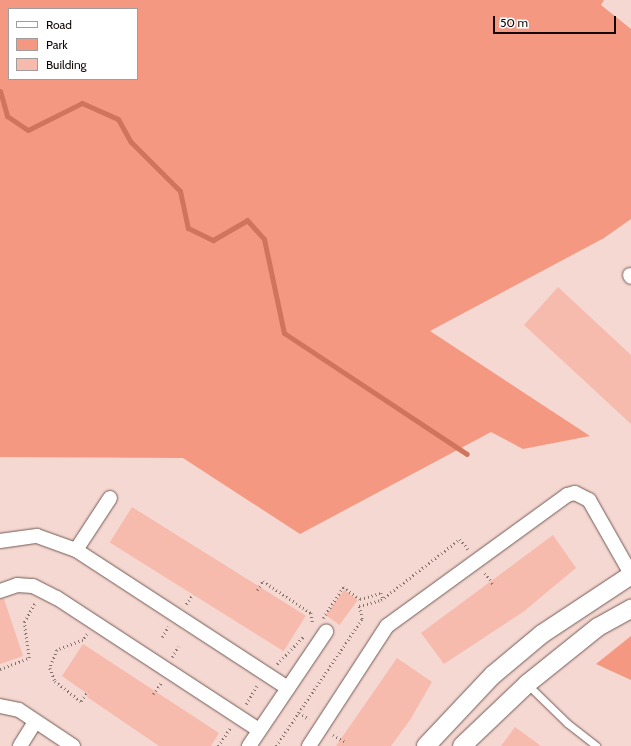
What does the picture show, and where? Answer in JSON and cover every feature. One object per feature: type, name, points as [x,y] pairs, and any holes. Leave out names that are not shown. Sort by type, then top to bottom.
[{"type":"street","points":[[309,746],[387,626],[567,495],[575,493],[589,500],[631,575],[542,634],[472,695],[426,746]]},
{"type":"street","points":[[76,550],[110,498]]},
{"type":"street","points":[[0,541],[37,536],[76,550],[288,688]]},
{"type":"street","points":[[0,591],[17,585],[33,586],[57,598],[259,730]]},
{"type":"street","points":[[462,746],[527,684],[598,627],[631,609]]},
{"type":"street","points":[[249,746],[326,632]]},
{"type":"street","points":[[0,706],[19,710],[73,746]]},
{"type":"street","points":[[20,746],[35,722]]},
{"type":"lane","points":[[527,684],[567,723],[596,746]]},
{"type":"path","points":[[276,746],[362,619],[359,606],[383,599],[460,539],[470,553]]},
{"type":"path","points":[[483,571],[493,584]]},
{"type":"path","points":[[257,590],[263,581],[311,613],[313,619],[311,627]]},
{"type":"path","points":[[313,619],[319,622],[343,588],[360,599],[381,593],[383,599]]},
{"type":"path","points":[[184,608],[193,594]]},
{"type":"path","points":[[0,669],[28,658],[24,622],[38,600]]},
{"type":"path","points":[[162,637],[169,625]]},
{"type":"path","points":[[88,691],[81,701],[55,681],[50,668],[56,650],[83,640],[89,632]]},
{"type":"path","points":[[273,666],[306,633]]},
{"type":"path","points":[[170,660],[178,647]]},
{"type":"path","points":[[153,694],[162,681]]},
{"type":"path","points":[[244,706],[258,685]]},
{"type":"path","points":[[299,712],[311,720]]},
{"type":"path","points":[[218,746],[231,726]]},
{"type":"path","points":[[331,734],[344,742]]},
{"type":"green space","points":[[0,0],[604,0],[601,5],[631,29],[631,219],[604,238],[430,331],[590,436],[523,449],[491,432],[300,534],[183,458],[0,457]]},
{"type":"green space","points":[[631,636],[631,680],[596,664]]},
{"type":"building","points":[[558,287],[631,355],[631,424],[524,325]]},
{"type":"building","points":[[132,507],[306,616],[284,651],[110,543]]},
{"type":"building","points":[[553,535],[576,568],[523,612],[444,664],[421,633]]},
{"type":"building","points":[[344,590],[358,600],[340,625],[326,615]]},
{"type":"building","points":[[0,599],[4,599],[23,656],[0,664]]},
{"type":"building","points":[[83,644],[219,733],[211,746],[159,746],[87,697],[89,695],[62,676]]},
{"type":"building","points":[[397,658],[432,682],[410,720],[391,746],[336,746]]},
{"type":"building","points":[[515,727],[541,746],[501,746]]},
{"type":"waterway","points":[[0,91],[7,116],[28,130],[82,103],[118,119],[131,142],[180,191],[188,228],[213,240],[247,220],[264,239],[284,333],[467,454]]}]
